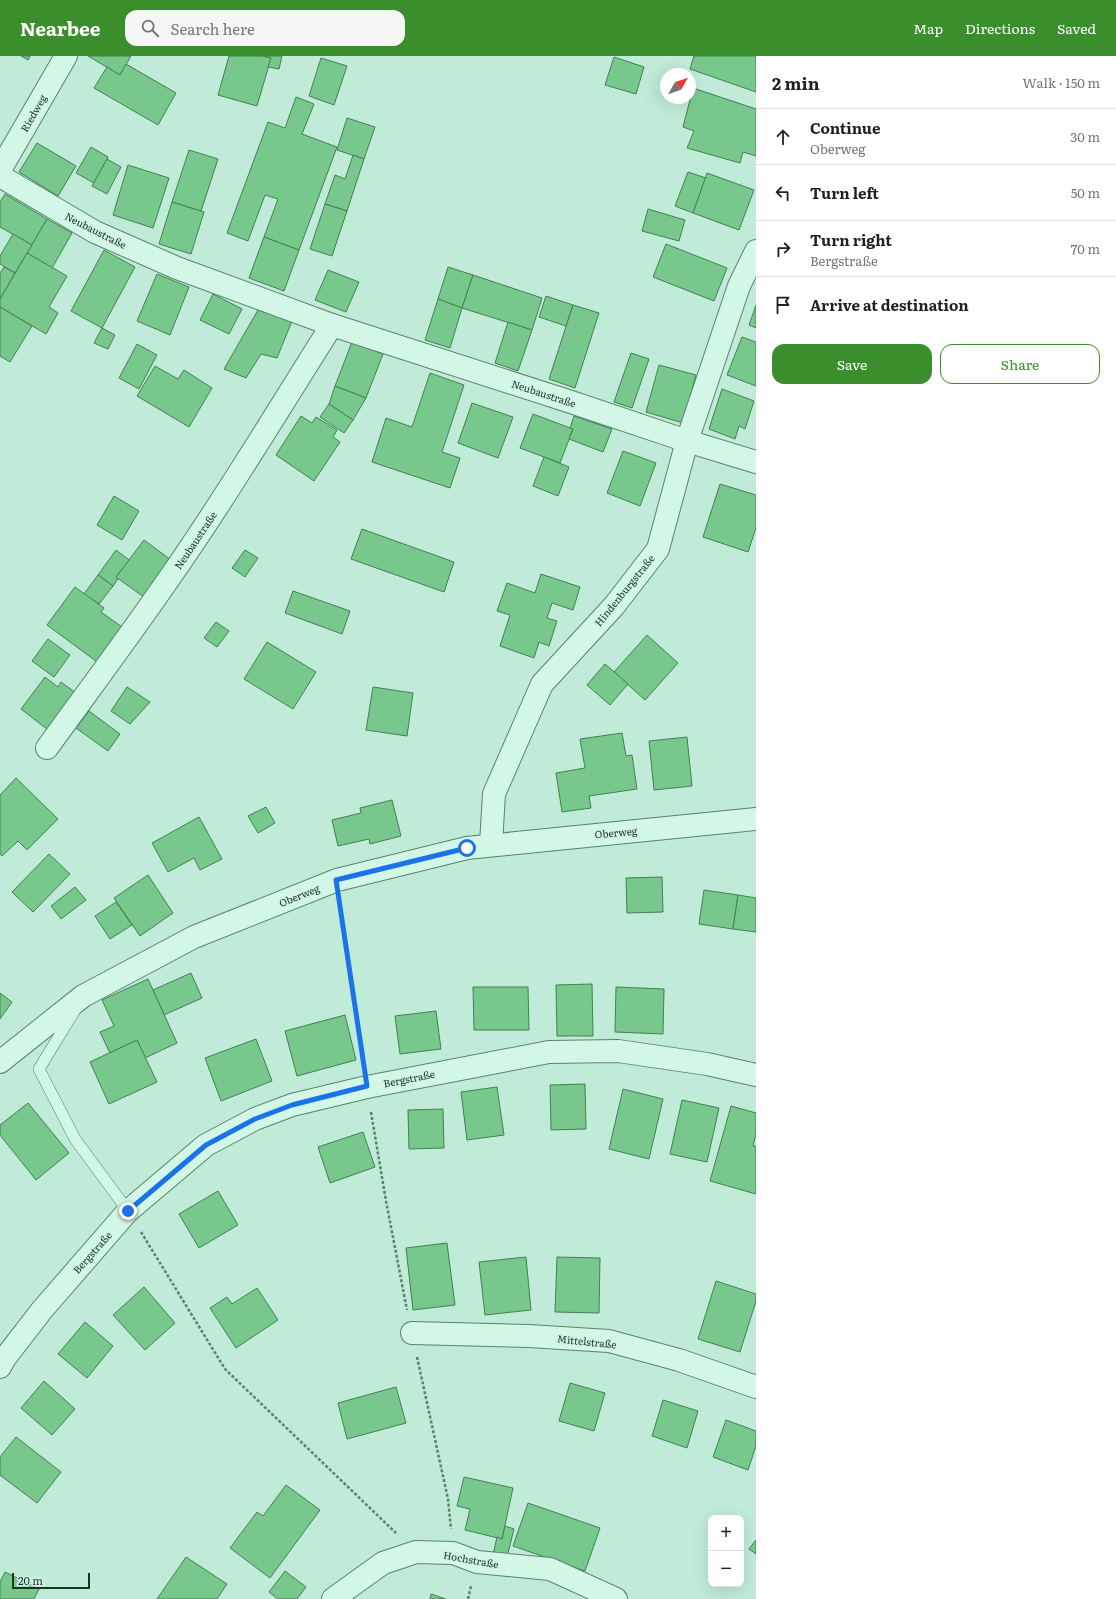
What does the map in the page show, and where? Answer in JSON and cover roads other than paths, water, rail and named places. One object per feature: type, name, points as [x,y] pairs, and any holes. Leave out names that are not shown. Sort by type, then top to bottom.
[{"type":"street","name":"Riedweg","points":[[0,170],[66,56]]},
{"type":"street","name":"Neubaustraße","points":[[0,176],[95,232],[177,268],[332,324],[687,441],[756,462]]},
{"type":"street","name":"Hindenburgstraße","points":[[491,844],[494,794],[542,684],[614,606],[658,549],[687,441],[739,286],[756,251]]},
{"type":"street","name":"Neubaustraße","points":[[47,748],[196,540],[332,324]]},
{"type":"street","name":"Oberweg","points":[[0,1062],[83,996],[194,937],[336,880],[467,848],[491,844],[756,819]]},
{"type":"street","name":"Bergstraße","points":[[0,1367],[5,1358],[42,1310],[128,1211],[206,1145],[255,1119],[292,1105],[367,1086],[549,1052],[618,1052],[707,1064],[756,1075]]},
{"type":"street","name":"Mittelstraße","points":[[412,1333],[529,1336],[609,1341],[680,1360],[756,1387]]},
{"type":"street","name":"Hochstraße","points":[[333,1599],[383,1563],[416,1552],[453,1553],[477,1562],[550,1569],[616,1599]]},
{"type":"lane","points":[[83,996],[39,1068],[75,1138],[128,1211]]}]
